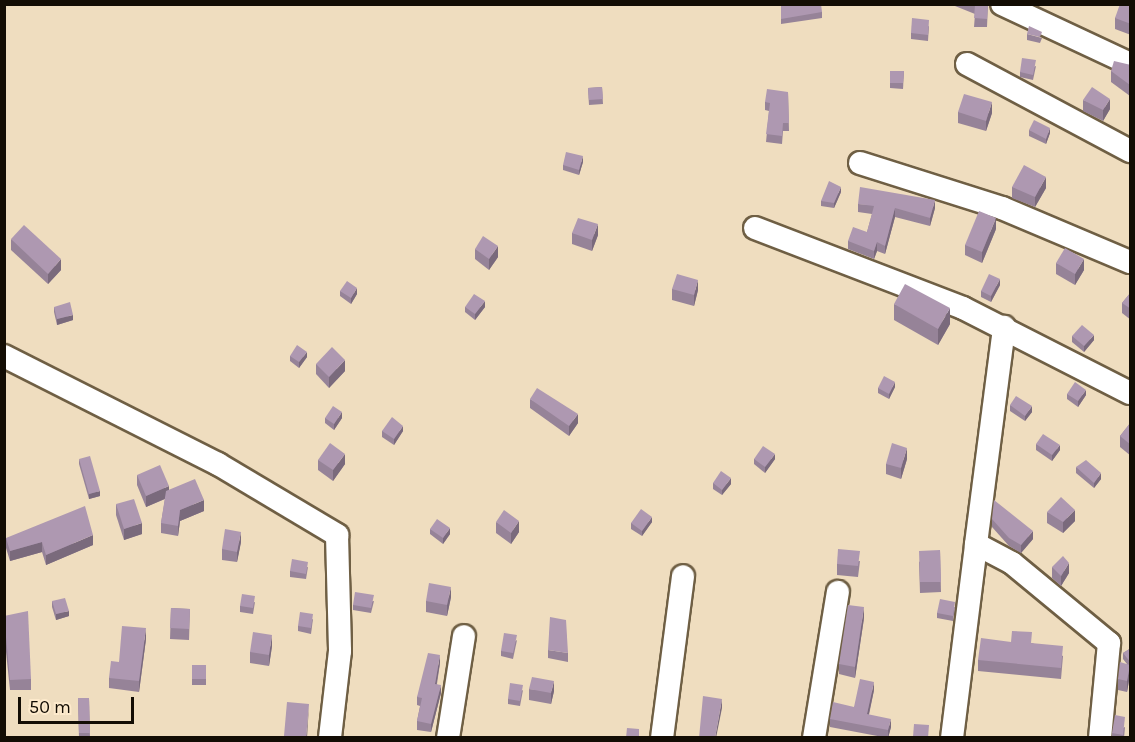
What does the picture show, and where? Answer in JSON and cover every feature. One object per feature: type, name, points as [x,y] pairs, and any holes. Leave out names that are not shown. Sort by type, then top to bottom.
[{"type":"street","points":[[1002,4],[1131,64]]},
{"type":"street","points":[[967,64],[1131,151]]},
{"type":"street","points":[[860,163],[1002,208],[1131,262]]},
{"type":"street","points":[[754,228],[1004,327],[1131,393]]},
{"type":"street","points":[[952,738],[1004,327]]},
{"type":"street","points":[[4,356],[218,464],[337,535],[340,651],[330,738]]},
{"type":"street","points":[[976,544],[1012,563],[1109,643],[1100,738]]},
{"type":"street","points":[[662,738],[683,576]]},
{"type":"street","points":[[814,738],[838,592]]},
{"type":"street","points":[[448,738],[464,636]]},
{"type":"building","points":[[821,4],[822,12],[781,19],[781,6]]},
{"type":"building","points":[[973,4],[988,4],[987,19],[974,18],[975,5]]},
{"type":"building","points":[[1120,4],[1131,4],[1131,24],[1115,18]]},
{"type":"building","points":[[912,18],[929,20],[928,35],[911,33]]},
{"type":"building","points":[[1029,26],[1042,32],[1040,37],[1027,34]]},
{"type":"building","points":[[1022,58],[1036,60],[1033,75],[1020,72]]},
{"type":"building","points":[[1114,61],[1131,65],[1130,85],[1111,71]]},
{"type":"building","points":[[890,71],[904,71],[903,83],[890,83]]},
{"type":"building","points":[[602,87],[603,99],[589,100],[588,88]]},
{"type":"building","points":[[1092,87],[1110,99],[1103,110],[1083,100]]},
{"type":"building","points":[[767,89],[788,92],[789,123],[783,123],[782,136],[766,134],[770,103],[765,102]]},
{"type":"building","points":[[964,94],[992,102],[986,121],[958,112]]},
{"type":"building","points":[[1034,120],[1050,128],[1046,139],[1029,130]]},
{"type":"building","points":[[566,152],[583,156],[579,170],[563,165]]},
{"type":"building","points":[[1024,165],[1046,177],[1035,197],[1012,187]]},
{"type":"building","points":[[829,181],[841,187],[834,203],[821,201]]},
{"type":"building","points":[[860,187],[935,200],[930,218],[895,208],[885,246],[877,242],[874,251],[848,241],[853,227],[867,232],[874,206],[858,204]]},
{"type":"building","points":[[979,211],[996,218],[982,252],[965,245]]},
{"type":"building","points":[[578,218],[598,224],[592,240],[572,233]]},
{"type":"building","points":[[24,225],[61,259],[48,274],[11,239]]},
{"type":"building","points":[[483,236],[498,246],[489,259],[475,249]]},
{"type":"building","points":[[1065,248],[1084,259],[1075,274],[1056,263]]},
{"type":"building","points":[[677,274],[698,280],[694,295],[672,289]]},
{"type":"building","points":[[989,274],[1000,279],[991,296],[981,291]]},
{"type":"building","points":[[347,281],[357,288],[351,298],[340,291]]},
{"type":"building","points":[[905,284],[950,308],[938,329],[894,304]]},
{"type":"building","points":[[1131,292],[1131,309],[1122,303]]},
{"type":"building","points":[[474,294],[485,301],[475,314],[465,307]]},
{"type":"building","points":[[70,302],[73,315],[57,319],[54,307]]},
{"type":"building","points":[[1082,325],[1094,335],[1084,346],[1072,336]]},
{"type":"building","points":[[297,345],[307,352],[299,362],[290,356]]},
{"type":"building","points":[[332,347],[345,360],[329,377],[316,364]]},
{"type":"building","points":[[884,376],[895,382],[889,394],[878,388]]},
{"type":"building","points":[[1075,382],[1086,390],[1078,401],[1067,394]]},
{"type":"building","points":[[537,388],[578,414],[569,426],[530,399]]},
{"type":"building","points":[[1016,396],[1032,406],[1025,416],[1010,405]]},
{"type":"building","points":[[333,406],[342,412],[334,424],[325,418]]},
{"type":"building","points":[[392,417],[403,426],[394,439],[382,431]]},
{"type":"building","points":[[1131,422],[1131,445],[1120,436]]},
{"type":"building","points":[[1043,434],[1060,445],[1052,455],[1036,444]]},
{"type":"building","points":[[330,443],[345,454],[333,470],[318,460]]},
{"type":"building","points":[[892,443],[907,448],[901,468],[886,464]]},
{"type":"building","points":[[763,446],[775,454],[765,467],[754,459]]},
{"type":"building","points":[[90,456],[100,491],[89,494],[79,459]]},
{"type":"building","points":[[1086,460],[1101,473],[1094,483],[1076,467]]},
{"type":"building","points":[[160,465],[169,486],[146,496],[137,475]]},
{"type":"building","points":[[721,471],[731,478],[722,490],[713,483]]},
{"type":"building","points":[[195,479],[204,500],[180,510],[178,526],[161,523],[166,491]]},
{"type":"building","points":[[1061,497],[1075,510],[1063,522],[1047,512]]},
{"type":"building","points":[[134,499],[142,523],[124,529],[116,504]]},
{"type":"building","points":[[994,500],[1033,531],[1021,545],[1009,538],[992,519]]},
{"type":"building","points":[[85,506],[93,535],[46,555],[42,542],[10,551],[6,538]]},
{"type":"building","points":[[641,509],[652,517],[642,531],[631,523]]},
{"type":"building","points":[[504,510],[519,521],[511,533],[496,522]]},
{"type":"building","points":[[437,519],[450,528],[443,538],[430,529]]},
{"type":"building","points":[[225,529],[241,532],[237,552],[222,549]]},
{"type":"building","points":[[838,549],[860,551],[858,566],[837,564]]},
{"type":"building","points":[[940,550],[941,582],[920,582],[919,551]]},
{"type":"building","points":[[1063,556],[1069,563],[1061,576],[1052,567]]},
{"type":"building","points":[[292,559],[308,562],[306,574],[290,571]]},
{"type":"building","points":[[429,583],[451,587],[447,605],[426,601]]},
{"type":"building","points":[[355,592],[374,595],[371,608],[353,605]]},
{"type":"building","points":[[242,594],[255,596],[253,608],[240,606]]},
{"type":"building","points":[[65,598],[69,611],[56,614],[52,601]]},
{"type":"building","points":[[940,599],[955,602],[953,616],[937,613]]},
{"type":"building","points":[[848,605],[864,607],[855,667],[839,664]]},
{"type":"building","points":[[171,608],[190,609],[189,629],[170,628]]},
{"type":"building","points":[[28,611],[31,679],[10,680],[4,616]]},
{"type":"building","points":[[300,612],[313,614],[311,628],[298,626]]},
{"type":"building","points":[[550,617],[566,620],[568,653],[548,650]]},
{"type":"building","points":[[122,626],[146,628],[139,681],[109,678],[111,661],[119,662]]},
{"type":"building","points":[[1012,631],[1032,632],[1031,643],[1063,646],[1061,668],[978,660],[981,638],[1011,642]]},
{"type":"building","points":[[253,632],[272,635],[269,655],[250,652]]},
{"type":"building","points":[[504,633],[517,635],[513,653],[501,651]]},
{"type":"building","points":[[1131,648],[1131,663],[1123,653]]},
{"type":"building","points":[[428,653],[440,655],[435,684],[441,685],[431,724],[417,721],[422,698],[417,697]]},
{"type":"building","points":[[1120,662],[1130,665],[1127,681],[1118,679]]},
{"type":"building","points":[[192,665],[206,665],[206,679],[192,679]]},
{"type":"building","points":[[532,677],[554,681],[551,693],[529,689]]},
{"type":"building","points":[[860,679],[874,682],[867,714],[891,719],[888,730],[830,719],[833,702],[854,707]]},
{"type":"building","points":[[510,683],[523,685],[520,701],[508,699]]},
{"type":"building","points":[[703,696],[722,699],[715,738],[699,738]]},
{"type":"building","points":[[78,698],[89,698],[90,733],[79,733]]},
{"type":"building","points":[[287,702],[309,704],[306,738],[284,736]]},
{"type":"building","points":[[1115,715],[1125,717],[1123,735],[1112,733]]},
{"type":"building","points":[[914,724],[929,725],[928,738],[913,737]]},
{"type":"building","points":[[627,728],[639,729],[639,738],[626,738]]}]
